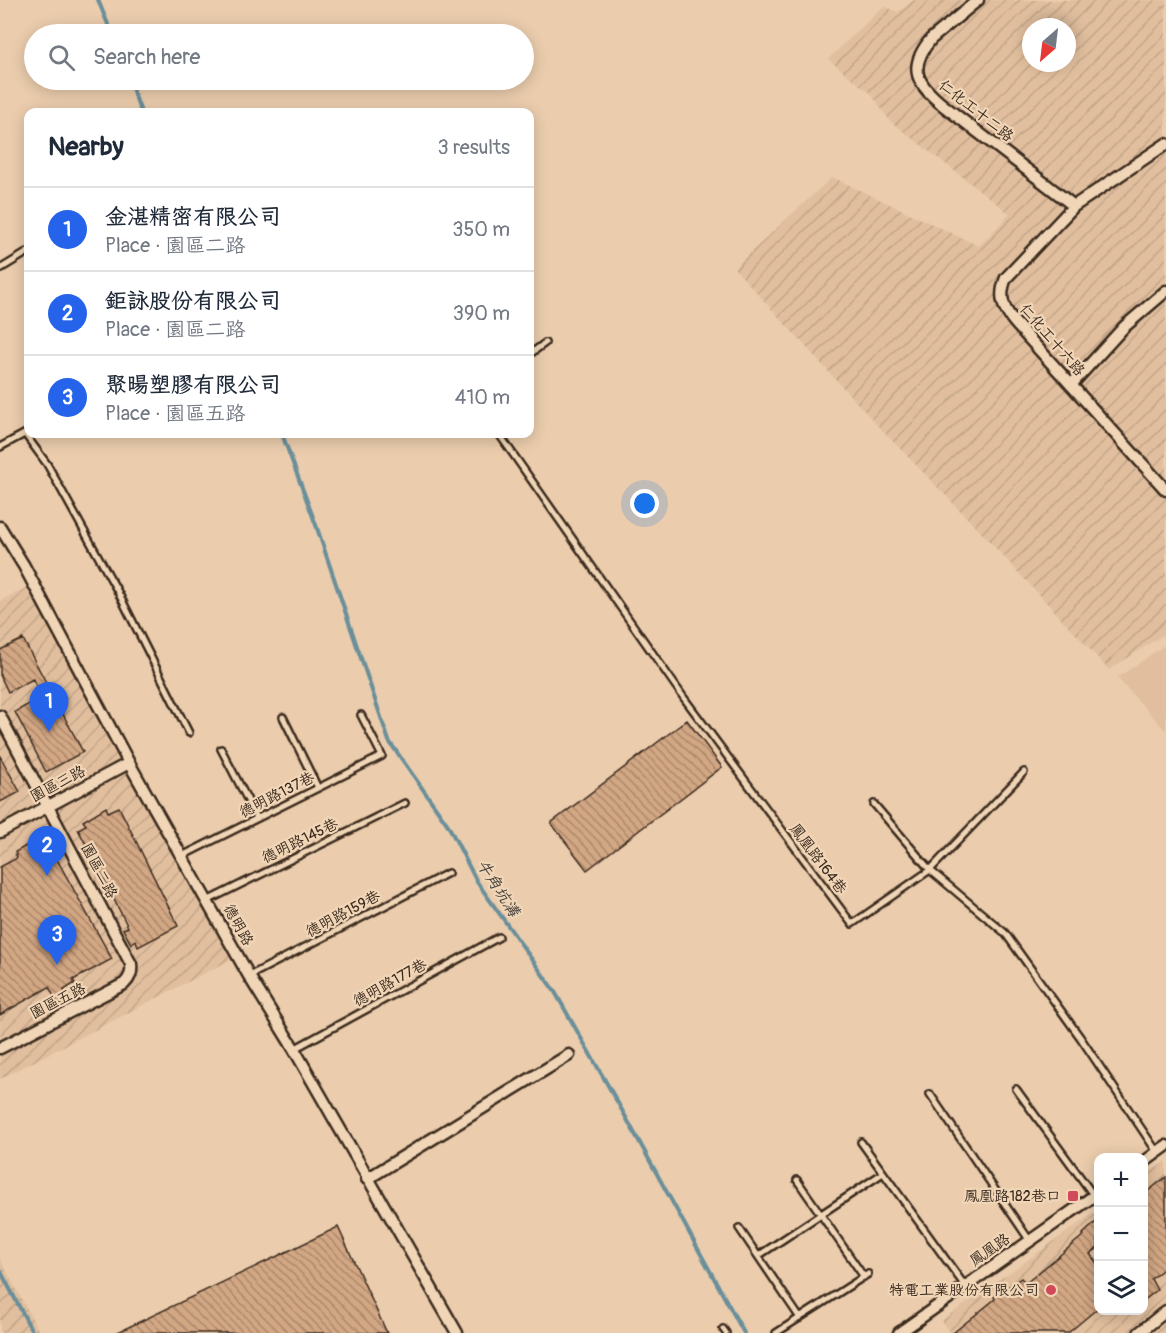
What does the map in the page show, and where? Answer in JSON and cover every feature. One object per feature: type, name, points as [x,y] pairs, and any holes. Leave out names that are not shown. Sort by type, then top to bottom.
[{"type":"street","name":"仁化工十二路","points":[[978,0],[925,45],[918,60],[920,83],[944,106],[1074,206]]},
{"type":"street","name":"仁化工十六路","points":[[1166,144],[1074,206],[1006,278],[1002,293],[1004,308],[1009,316],[1166,490]]},
{"type":"street","points":[[1071,385],[1124,327],[1166,291]]},
{"type":"street","name":"德明路","points":[[0,527],[3,539],[24,566],[129,763],[249,976],[294,1049],[457,1333]]},
{"type":"street","name":"園區二路","points":[[0,716],[131,964],[132,971],[129,979]]},
{"type":"street","name":"園區三路","points":[[0,832],[129,763]]},
{"type":"street","name":"園區五路","points":[[0,1048],[117,988],[129,979]]},
{"type":"street","points":[[367,1179],[569,1055]]},
{"type":"street","points":[[1148,1159],[1162,1149]]},
{"type":"street","name":"鳳凰路","points":[[899,1333],[1094,1195]]},
{"type":"street","points":[[1139,1333],[1166,1311]]},
{"type":"lane","points":[[0,269],[24,254]]},
{"type":"lane","points":[[534,351],[545,343]]},
{"type":"lane","points":[[0,447],[24,435]]},
{"type":"lane","points":[[30,438],[118,592],[189,733]]},
{"type":"lane","name":"鳳凰路164巷","points":[[502,438],[684,698],[852,924],[930,870]]},
{"type":"lane","name":"德明路137巷","points":[[182,856],[382,756],[361,715]]},
{"type":"lane","points":[[283,717],[318,788]]},
{"type":"lane","points":[[221,749],[257,818]]},
{"type":"lane","points":[[930,870],[1024,772]]},
{"type":"lane","name":"德明路145巷","points":[[207,901],[405,803]]},
{"type":"lane","points":[[874,804],[930,870],[1005,933],[1162,1149]]},
{"type":"lane","name":"德明路159巷","points":[[249,976],[448,873]]},
{"type":"lane","name":"德明路177巷","points":[[294,1049],[499,937]]},
{"type":"lane","points":[[1016,1089],[1094,1191]]},
{"type":"lane","points":[[930,1094],[1030,1241]]},
{"type":"lane","points":[[861,1142],[965,1286]]},
{"type":"lane","points":[[759,1256],[883,1173]]},
{"type":"lane","points":[[776,1333],[866,1275],[797,1180]]},
{"type":"lane","points":[[739,1228],[800,1318]]},
{"type":"shaded area","points":[[914,0],[1166,0],[1166,633],[1109,670],[877,425],[734,268],[832,177],[979,246],[1010,214],[890,121],[871,94],[828,59],[884,6],[898,12]]},
{"type":"shaded area","points":[[36,582],[240,955],[0,1079],[0,601]]},
{"type":"shaded area","points":[[1166,644],[1166,731],[1117,678]]},
{"type":"shaded area","points":[[1166,1161],[1166,1333],[950,1333],[941,1321],[1094,1213],[1094,1315],[1148,1315],[1148,1174]]},
{"type":"shaded area","points":[[0,1259],[40,1333],[0,1333]]},
{"type":"building","points":[[23,639],[83,752],[46,772],[15,712],[41,697],[33,679],[8,692],[0,675],[0,650]]},
{"type":"building","points":[[687,720],[722,767],[587,870],[551,823]]},
{"type":"building","points":[[0,756],[20,792],[0,802]]},
{"type":"building","points":[[106,807],[108,812],[119,807],[178,926],[138,947],[136,940],[131,944],[123,929],[128,927],[78,829],[86,825],[83,821]]},
{"type":"building","points":[[44,836],[112,959],[73,980],[75,983],[64,990],[69,1001],[59,1006],[49,987],[0,1015],[0,867],[17,858],[15,852]]},
{"type":"building","points":[[1166,1177],[1166,1267],[1151,1279],[1157,1290],[1148,1297],[1148,1207],[1148,1191]]},
{"type":"building","name":"特電工業股份有限公司","points":[[1094,1224],[1094,1251],[1090,1254],[1094,1260],[1094,1311],[1068,1333],[953,1333],[995,1299],[994,1297],[1021,1278],[1026,1283]]},
{"type":"building","points":[[338,1227],[387,1333],[116,1333],[284,1253]]},
{"type":"waterway","name":"牛角坑溝","points":[[98,0],[108,24]]},
{"type":"waterway","name":"牛角坑溝","points":[[133,90],[140,108]]},
{"type":"waterway","name":"牛角坑溝","points":[[283,438],[316,525],[389,741],[448,825],[477,882],[555,992],[744,1333]]},
{"type":"waterway","points":[[0,1270],[33,1333]]},
{"type":"place","name":"金湛精密有限公司","points":[[49,732]]},
{"type":"place","name":"鉅詠股份有限公司","points":[[47,876]]},
{"type":"place","name":"聚暘塑膠有限公司","points":[[57,965]]},
{"type":"place","name":"鳳凰路182巷口","points":[[1073,1196]]},
{"type":"place","name":"特電工業股份有限公司","points":[[1051,1290]]}]
